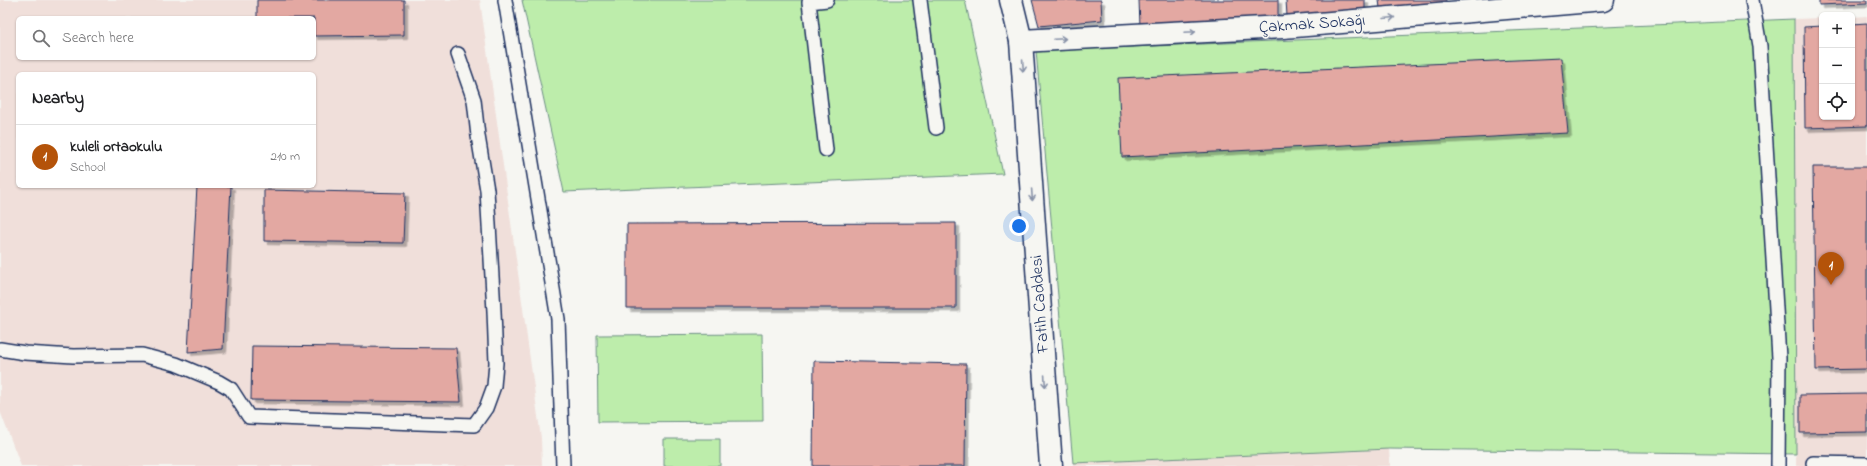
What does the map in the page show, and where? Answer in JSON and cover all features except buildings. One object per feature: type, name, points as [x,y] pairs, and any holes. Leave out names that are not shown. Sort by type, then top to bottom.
[{"type":"street","name":"Fatih Caddesi","points":[[1011,0],[1021,41],[1052,466]]},
{"type":"street","name":"Çakmak Sokağı","points":[[1021,41],[1283,27],[1603,0]]},
{"type":"lane","points":[[505,0],[558,319],[563,466]]},
{"type":"lane","points":[[826,150],[809,2],[827,0]]},
{"type":"lane","points":[[920,0],[936,128]]},
{"type":"lane","points":[[1752,0],[1760,46],[1778,350],[1778,466]]},
{"type":"lane","points":[[0,349],[25,353],[73,356],[142,355],[170,362],[219,382],[231,389],[249,417],[474,425],[486,408],[494,386],[496,363],[494,311],[487,190],[474,100],[458,54]]},
{"type":"lane","points":[[1813,463],[1867,464]]},
{"type":"shaded area","points":[[0,0],[480,0],[541,438],[542,466],[21,466],[0,411]]},
{"type":"shaded area","points":[[1867,16],[1867,466],[1796,466],[1794,19],[1819,18],[1819,120],[1855,120],[1855,17]]},
{"type":"shaded area","points":[[1389,449],[1390,466],[1073,466],[1073,463]]},
{"type":"green space","points":[[522,0],[965,0],[1003,174],[564,192]]},
{"type":"green space","points":[[1794,19],[1796,454],[1389,449],[1073,463],[1036,51]]},
{"type":"green space","points":[[762,334],[763,421],[598,422],[597,335]]},
{"type":"green space","points":[[664,439],[720,439],[720,466],[664,466]]},
{"type":"place","name":"kuleli ortaokulu","points":[[1831,285]]}]
